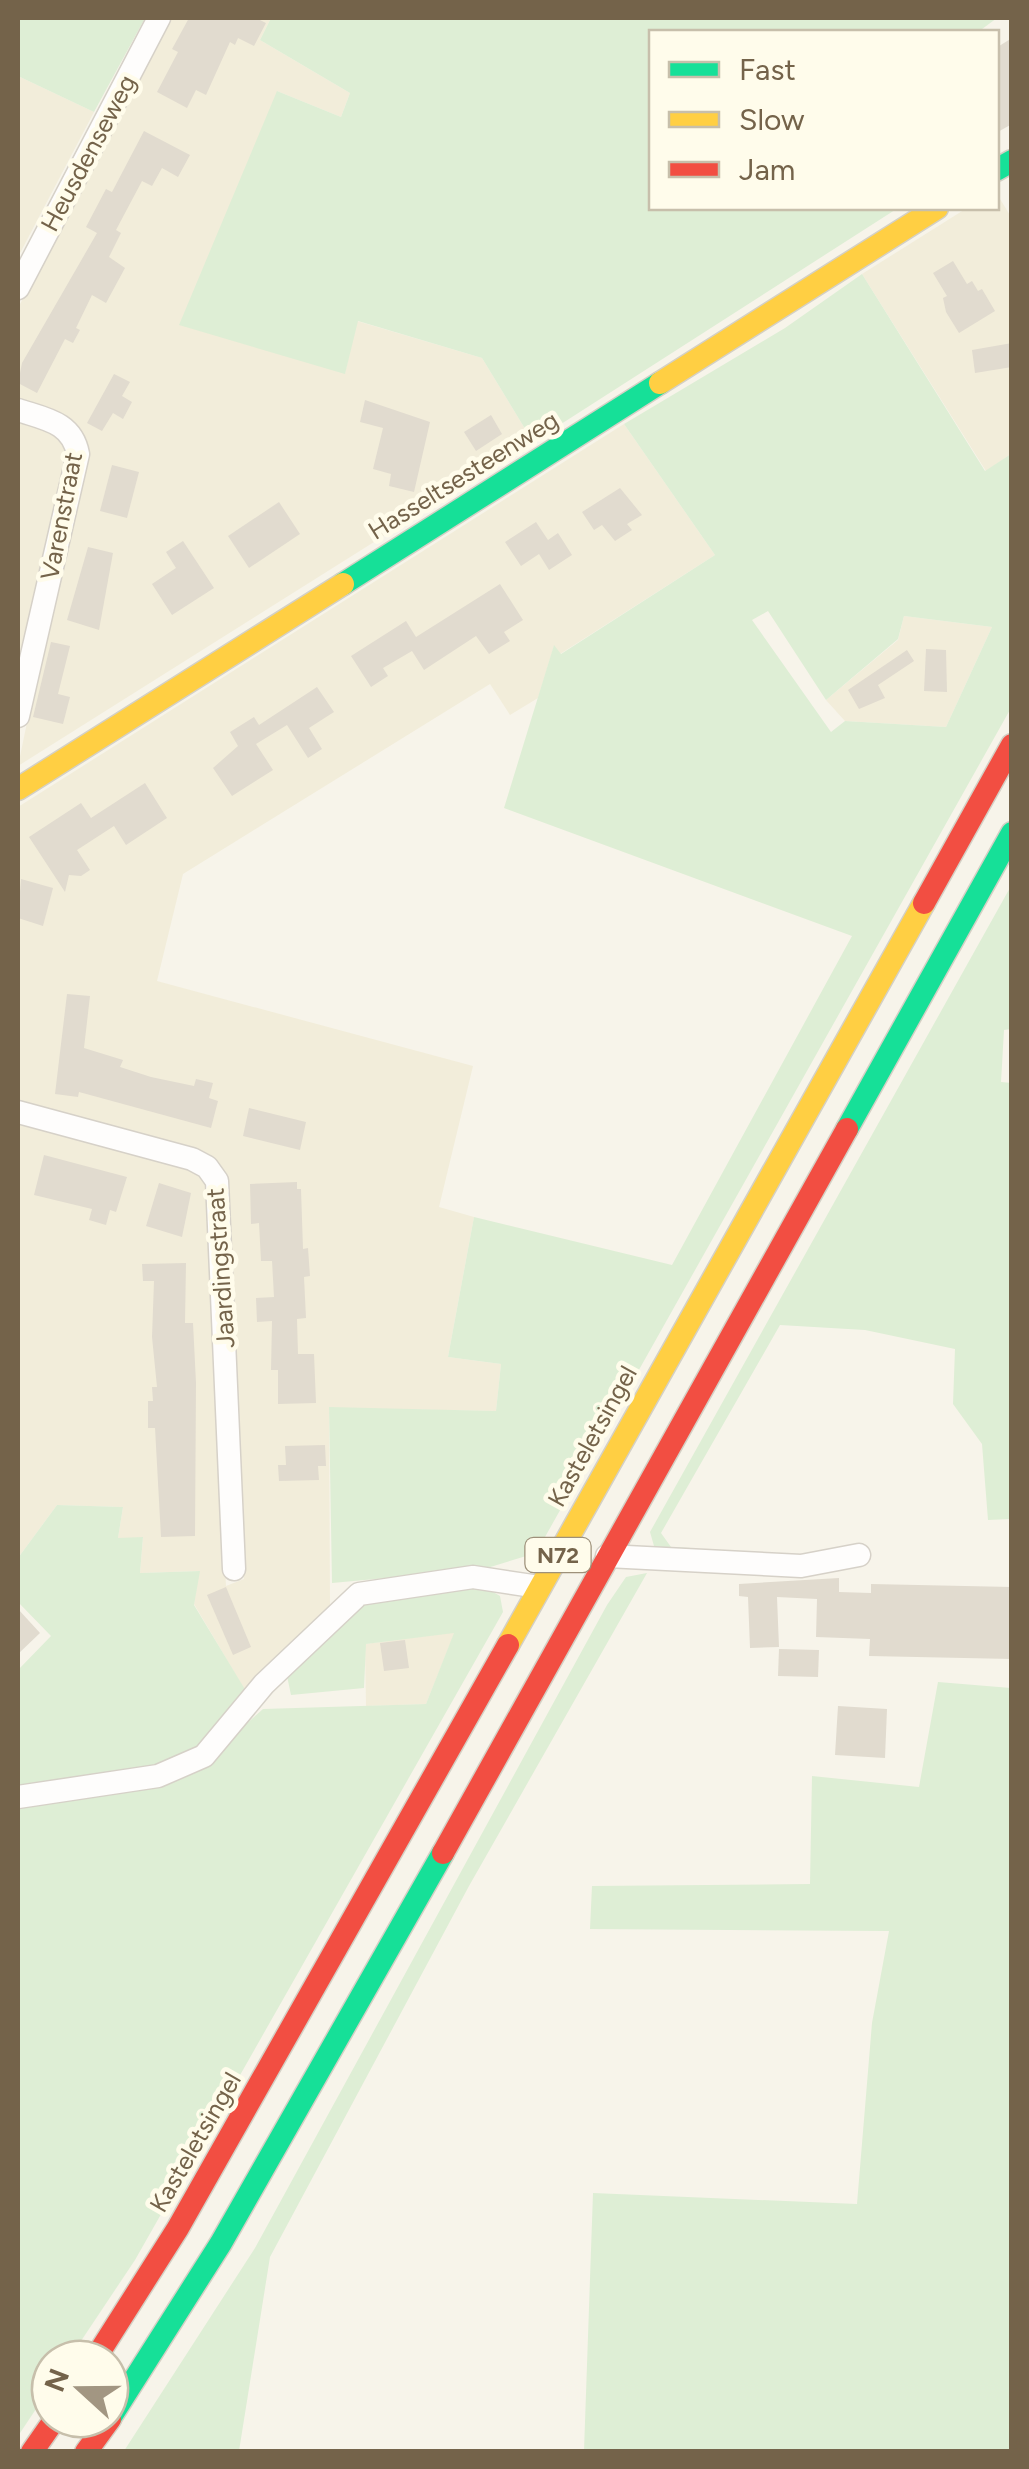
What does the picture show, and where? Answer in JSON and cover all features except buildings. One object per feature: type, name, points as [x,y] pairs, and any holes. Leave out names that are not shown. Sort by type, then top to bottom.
[{"type":"main road","name":"Hasseltsesteenweg","points":[[18,789],[934,210]]},
{"type":"main road","name":"Kasteletsingel","points":[[108,2339],[178,2228],[1012,745]]},
{"type":"main road","name":"N72","points":[[130,2387],[250,2194],[1012,833]]},
{"type":"street","name":"Heusdenseweg","points":[[18,288],[160,18]]},
{"type":"street","name":"Varenstraat","points":[[18,410],[63,426],[75,438],[78,454],[18,716]]},
{"type":"street","name":"Jaardingstraat","points":[[18,1112],[192,1159],[207,1167],[217,1181],[234,1569]]},
{"type":"street","points":[[607,1556],[800,1566],[859,1554]]},
{"type":"street","points":[[18,1796],[158,1776],[204,1756],[264,1684],[359,1594],[473,1577],[539,1587]]},
{"type":"shaded area","points":[[169,18],[271,18],[260,40],[350,93],[341,117],[277,91],[345,373],[357,321],[482,358],[533,442],[18,766],[86,438],[63,417],[18,402],[18,308]]},
{"type":"shaded area","points":[[18,76],[94,112],[18,257]]},
{"type":"shaded area","points":[[999,197],[1011,217],[1011,454],[986,471],[862,274],[964,210],[999,210]]},
{"type":"shaded area","points":[[18,418],[51,429],[70,448],[18,681]]},
{"type":"shaded area","points":[[624,424],[715,555],[560,654],[554,646],[538,698],[510,715],[490,684],[183,874],[157,981],[473,1066],[439,1207],[474,1217],[448,1357],[501,1364],[496,1411],[329,1408],[330,1605],[246,1692],[194,1604],[199,1571],[140,1573],[143,1538],[118,1538],[123,1507],[57,1505],[18,1558],[18,1122],[188,1168],[207,1182],[226,1586],[244,1579],[224,1178],[215,1163],[198,1152],[18,1104],[18,807]]},
{"type":"shaded area","points":[[904,616],[992,627],[946,727],[845,721],[826,700],[898,640]]},
{"type":"shaded area","points":[[455,1632],[426,1704],[366,1706],[365,1644]]},
{"type":"green space","points":[[18,18],[145,18],[94,112],[18,76]]},
{"type":"green space","points":[[271,18],[997,18],[981,30],[649,30],[649,210],[895,210],[533,442],[482,358],[358,321],[345,374],[179,325],[277,91],[341,117],[350,93],[260,40]]},
{"type":"green space","points":[[862,274],[985,471],[1011,454],[1011,708],[536,1553],[484,1569],[332,1583],[329,1407],[496,1411],[501,1364],[448,1357],[474,1217],[672,1265],[852,936],[504,808],[554,645],[561,654],[715,555],[624,424],[785,328]],"holes":[[[768,611],[826,700],[898,639],[904,616],[992,627],[946,727],[845,721],[831,732],[752,620]]]},
{"type":"green space","points":[[1011,886],[1011,1029],[1004,1030],[1001,1082],[1012,1083],[1011,1519],[988,1520],[982,1444],[953,1404],[955,1349],[865,1330],[780,1325],[661,1533],[671,1547],[691,1548],[689,1558],[656,1553],[650,1532]]},
{"type":"green space","points":[[57,1505],[123,1507],[118,1538],[143,1537],[140,1573],[200,1571],[194,1605],[246,1691],[330,1605],[473,1588],[488,1589],[500,1596],[503,1612],[135,2260],[82,2339],[30,2339],[30,2418],[18,2436],[18,1670],[51,1636],[18,1602],[18,1558]],"holes":[[[454,1633],[426,1704],[263,1709],[244,1726],[232,1716],[287,1676],[291,1695],[364,1688],[366,1644]]]},
{"type":"green space","points":[[647,1573],[469,1886],[270,2257],[239,2451],[124,2451],[255,2248],[607,1605],[626,1577]]},
{"type":"green space","points":[[938,1682],[1011,1688],[1011,2451],[584,2451],[593,2193],[857,2204],[872,2023],[889,1931],[590,1929],[592,1886],[810,1884],[812,1776],[919,1787]]},
{"type":"traffic: fast","points":[[999,168],[1012,161]]},
{"type":"traffic: fast","points":[[343,584],[660,383]]},
{"type":"traffic: fast","points":[[847,1129],[1012,833]]},
{"type":"traffic: fast","points":[[130,2386],[221,2243],[443,1853]]},
{"type":"traffic: slow","points":[[660,383],[934,210]]},
{"type":"traffic: slow","points":[[18,789],[343,584]]},
{"type":"traffic: slow","points":[[508,1645],[924,903]]},
{"type":"traffic: jam","points":[[924,903],[1012,745]]},
{"type":"traffic: jam","points":[[443,1853],[847,1129]]},
{"type":"traffic: jam","points":[[108,2339],[178,2228],[508,1645]]},
{"type":"traffic: jam","points":[[32,2452],[41,2439]]},
{"type":"traffic: jam","points":[[86,2452],[95,2439]]}]
